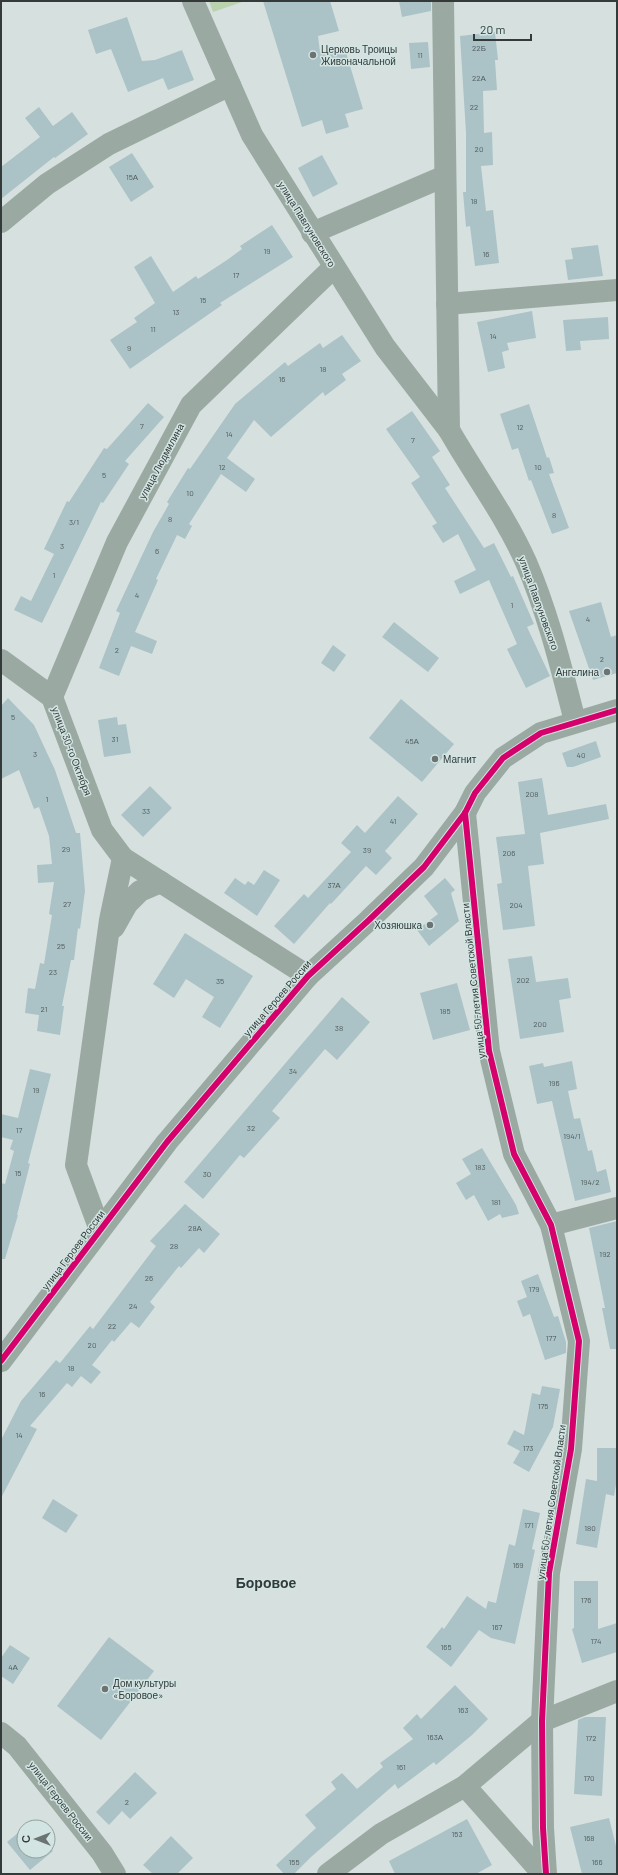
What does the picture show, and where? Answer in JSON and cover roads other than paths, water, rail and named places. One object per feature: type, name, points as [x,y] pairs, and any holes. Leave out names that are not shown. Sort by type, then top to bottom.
[{"type":"street","name":"улица Павлуновского","points":[[193,1],[252,135],[312,233],[385,347],[450,430],[464,455],[500,511],[526,562],[552,632],[575,721]]},
{"type":"street","name":"улица Павлуновского","points":[[444,1],[445,176],[450,430]]},
{"type":"street","points":[[1,222],[47,184],[109,144],[230,85]]},
{"type":"street","points":[[312,233],[445,176]]},
{"type":"street","name":"улица Людмилина","points":[[52,697],[118,542],[191,405],[334,267]]},
{"type":"street","points":[[447,304],[617,290]]},
{"type":"street","name":"улица 30-го Октября","points":[[1,660],[52,697],[102,830],[123,858]]},
{"type":"street","name":"улица Героев России","points":[[1,1361],[167,1142],[308,976],[424,867],[465,813],[475,793],[503,758],[541,733],[575,721],[617,710]]},
{"type":"street","name":"улица 50-летия Советской Власти","points":[[465,813],[488,1051],[514,1154],[551,1225],[579,1342],[571,1449],[549,1573],[542,1721],[543,1828],[546,1874]]},
{"type":"street","points":[[100,1230],[76,1165],[108,936],[123,858],[308,976]]},
{"type":"street","points":[[108,936],[127,904],[140,891],[161,882]]},
{"type":"street","points":[[551,1225],[617,1208]]},
{"type":"street","points":[[328,1874],[381,1834],[465,1786],[542,1721],[617,1690]]},
{"type":"street","name":"улица Героев России","points":[[1,1733],[17,1746],[102,1853],[115,1874]]},
{"type":"street","points":[[465,1786],[543,1874]]},
{"type":"place","name":"Церковь Троицы Живоначальной","points":[[313,55]]},
{"type":"place","name":"Ангелина","points":[[607,672]]},
{"type":"place","name":"Магнит","points":[[435,759]]},
{"type":"place","name":"Хозяюшка","points":[[430,925]]},
{"type":"place","name":"Дом культуры «Боровое»","points":[[105,1689]]},
{"type":"district","name":"Боровое","points":[[266,1583]]}]
